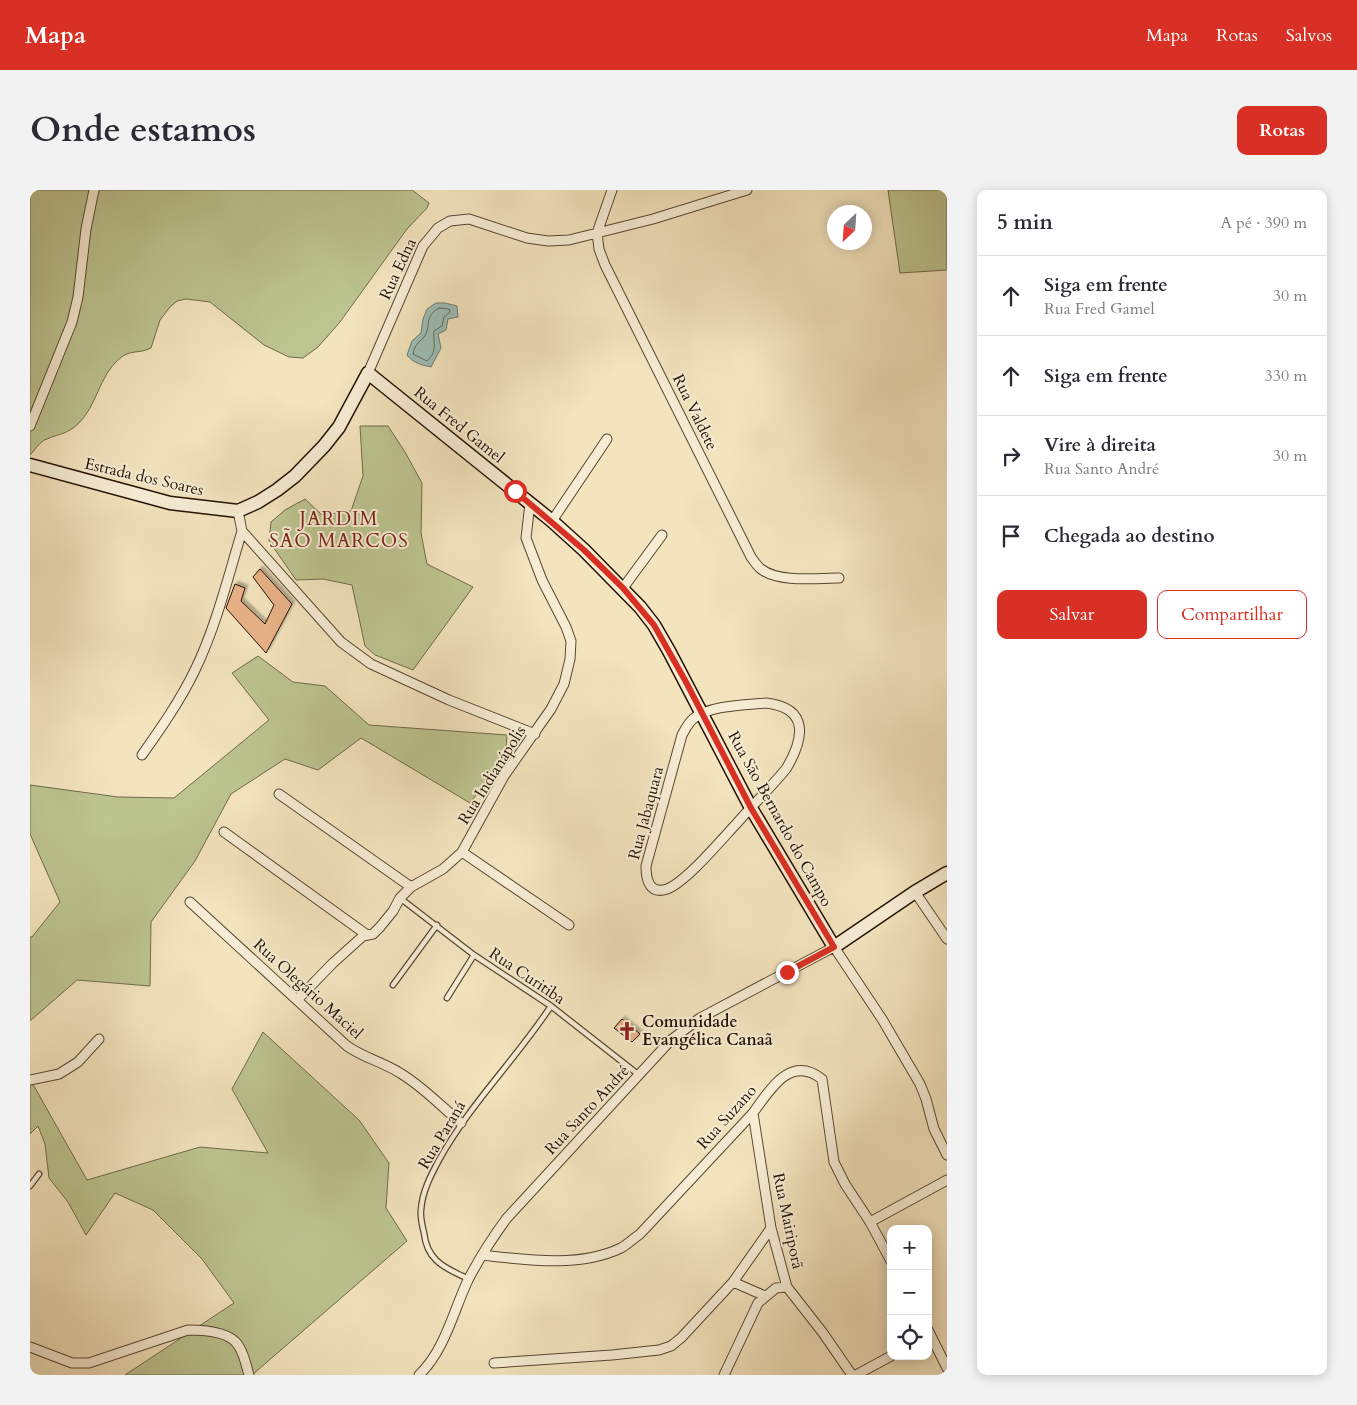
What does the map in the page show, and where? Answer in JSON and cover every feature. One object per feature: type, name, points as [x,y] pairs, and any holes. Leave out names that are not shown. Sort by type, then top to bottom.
[{"type":"street","points":[[30,426],[72,322],[78,297],[86,229],[94,190]]},
{"type":"street","points":[[597,233],[612,190]]},
{"type":"street","name":"Rua Edna","points":[[368,373],[423,246],[438,228],[450,221],[469,219],[527,238],[548,241],[569,240],[653,219],[747,190]]},
{"type":"street","name":"Rua Valdete","points":[[597,233],[599,249],[606,265],[751,557],[761,569],[772,575],[789,578],[839,578]]},
{"type":"street","points":[[142,755],[178,703],[196,669],[212,628],[242,531],[238,511],[258,502],[277,490],[295,476],[324,446],[339,427],[368,373]]},
{"type":"street","name":"Rua Fred Gamel","points":[[368,373],[552,521]]},
{"type":"street","points":[[552,521],[607,438]]},
{"type":"street","name":"Estrada dos Soares","points":[[30,465],[170,503],[238,511]]},
{"type":"street","name":"Rua Indianápolis","points":[[297,1000],[333,963],[363,936],[374,934],[380,928],[400,898],[411,886],[443,869],[462,852],[504,776],[551,709],[564,684],[570,659],[571,641],[542,580],[526,538],[530,503]]},
{"type":"street","name":"Rua São Bernardo do Campo","points":[[552,521],[623,588],[654,625],[751,808],[834,947],[882,1019],[920,1084],[934,1129],[947,1155]]},
{"type":"street","points":[[242,531],[341,642],[370,664],[449,700],[534,734]]},
{"type":"street","points":[[623,588],[662,535]]},
{"type":"street","name":"Rua Jabaquara","points":[[766,703],[778,704],[794,714],[800,726],[798,743],[794,757],[786,769],[698,865],[670,887],[661,890],[656,889],[648,883],[646,866],[682,736],[693,719],[702,713],[724,707],[766,703]]},
{"type":"street","points":[[279,794],[411,886]]},
{"type":"street","points":[[224,832],[367,935]]},
{"type":"street","points":[[462,852],[570,925]]},
{"type":"street","points":[[834,947],[915,892],[947,873]]},
{"type":"street","points":[[915,892],[947,939]]},
{"type":"street","name":"Rua Olegário Maciel","points":[[190,902],[347,1046],[358,1054],[401,1073],[461,1123]]},
{"type":"street","name":"Rua Santo André","points":[[419,1375],[438,1351],[469,1279],[507,1218],[672,1040],[700,1018],[834,947]]},
{"type":"street","points":[[30,1080],[58,1074],[78,1062],[99,1039]]},
{"type":"street","name":"Rua Suzano","points":[[482,1256],[520,1260],[586,1259],[607,1254],[623,1247],[640,1234],[786,1074],[800,1069],[814,1072],[822,1079],[834,1162],[845,1184],[870,1222],[887,1253]]},
{"type":"street","name":"Rua Mairiporã","points":[[752,1113],[770,1228],[787,1287],[852,1375]]},
{"type":"street","points":[[870,1222],[947,1180]]},
{"type":"street","points":[[494,1363],[612,1356],[659,1350],[671,1346],[681,1338],[733,1282],[770,1228]]},
{"type":"street","points":[[733,1282],[765,1296]]},
{"type":"street","points":[[724,1375],[754,1311],[765,1296],[776,1288],[787,1287]]},
{"type":"street","points":[[30,1347],[72,1363],[89,1363],[188,1330],[201,1330],[220,1334],[235,1341],[239,1346],[250,1375]]},
{"type":"street","points":[[932,1339],[947,1368]]},
{"type":"street","points":[[856,1375],[887,1358]]},
{"type":"lane","name":"Rua Curitiba","points":[[400,898],[474,954],[551,1006],[639,1075]]},
{"type":"lane","points":[[393,985],[437,925]]},
{"type":"lane","points":[[447,998],[474,954]]},
{"type":"lane","name":"Rua Paraná","points":[[469,1279],[442,1264],[432,1254],[425,1240],[421,1215],[423,1196],[431,1176],[461,1123],[536,1030],[551,1006]]},
{"type":"lane","points":[[30,1186],[39,1174]]},
{"type":"green space","points":[[30,190],[412,190],[429,203],[427,208],[407,229],[340,322],[318,347],[303,358],[289,357],[264,345],[210,302],[186,299],[177,301],[160,320],[151,348],[127,354],[119,359],[112,366],[90,409],[78,424],[66,432],[44,440],[30,455]]},
{"type":"green space","points":[[888,190],[947,190],[947,270],[900,273]]},
{"type":"green space","points":[[360,426],[388,426],[422,483],[421,533],[427,564],[473,587],[413,670],[375,655],[365,646],[352,585],[323,579],[296,580],[269,541],[271,522],[285,510],[305,499],[322,515],[351,511],[363,476]]},
{"type":"green space","points":[[258,656],[293,682],[325,686],[369,725],[507,735],[506,749],[492,774],[470,803],[361,738],[318,770],[285,759],[231,794],[195,861],[151,922],[150,986],[77,980],[30,1021],[30,937],[32,937],[60,902],[30,834],[30,785],[118,797],[174,798],[269,720],[232,673]]},
{"type":"green space","points":[[263,1032],[359,1120],[389,1163],[386,1208],[407,1241],[252,1375],[125,1375],[234,1303],[202,1259],[153,1210],[115,1193],[86,1235],[68,1202],[49,1178],[45,1144],[38,1126],[30,1134],[30,1079],[87,1180],[200,1147],[268,1153],[232,1089]]},
{"type":"water","points":[[436,303],[457,306],[458,317],[448,319],[446,330],[438,334],[441,348],[431,367],[412,360],[407,355],[412,341],[421,333],[427,309]]},
{"type":"building","points":[[260,569],[292,604],[266,653],[226,608],[235,584],[245,588],[241,601],[265,624],[274,605],[253,577]]},
{"type":"building","name":"Comunidade Evangélica Canaã","points":[[622,1019],[640,1034],[632,1042],[614,1028]]},
{"type":"place","name":"Comunidade Evangélica Canaã","points":[[627,1031]]},
{"type":"district","name":"JARDIM SÃO MARCOS","points":[[339,530]]},
{"type":"route","points":[[515,491],[552,521],[623,588],[654,625],[669,650],[751,808],[834,947],[787,972]]}]
